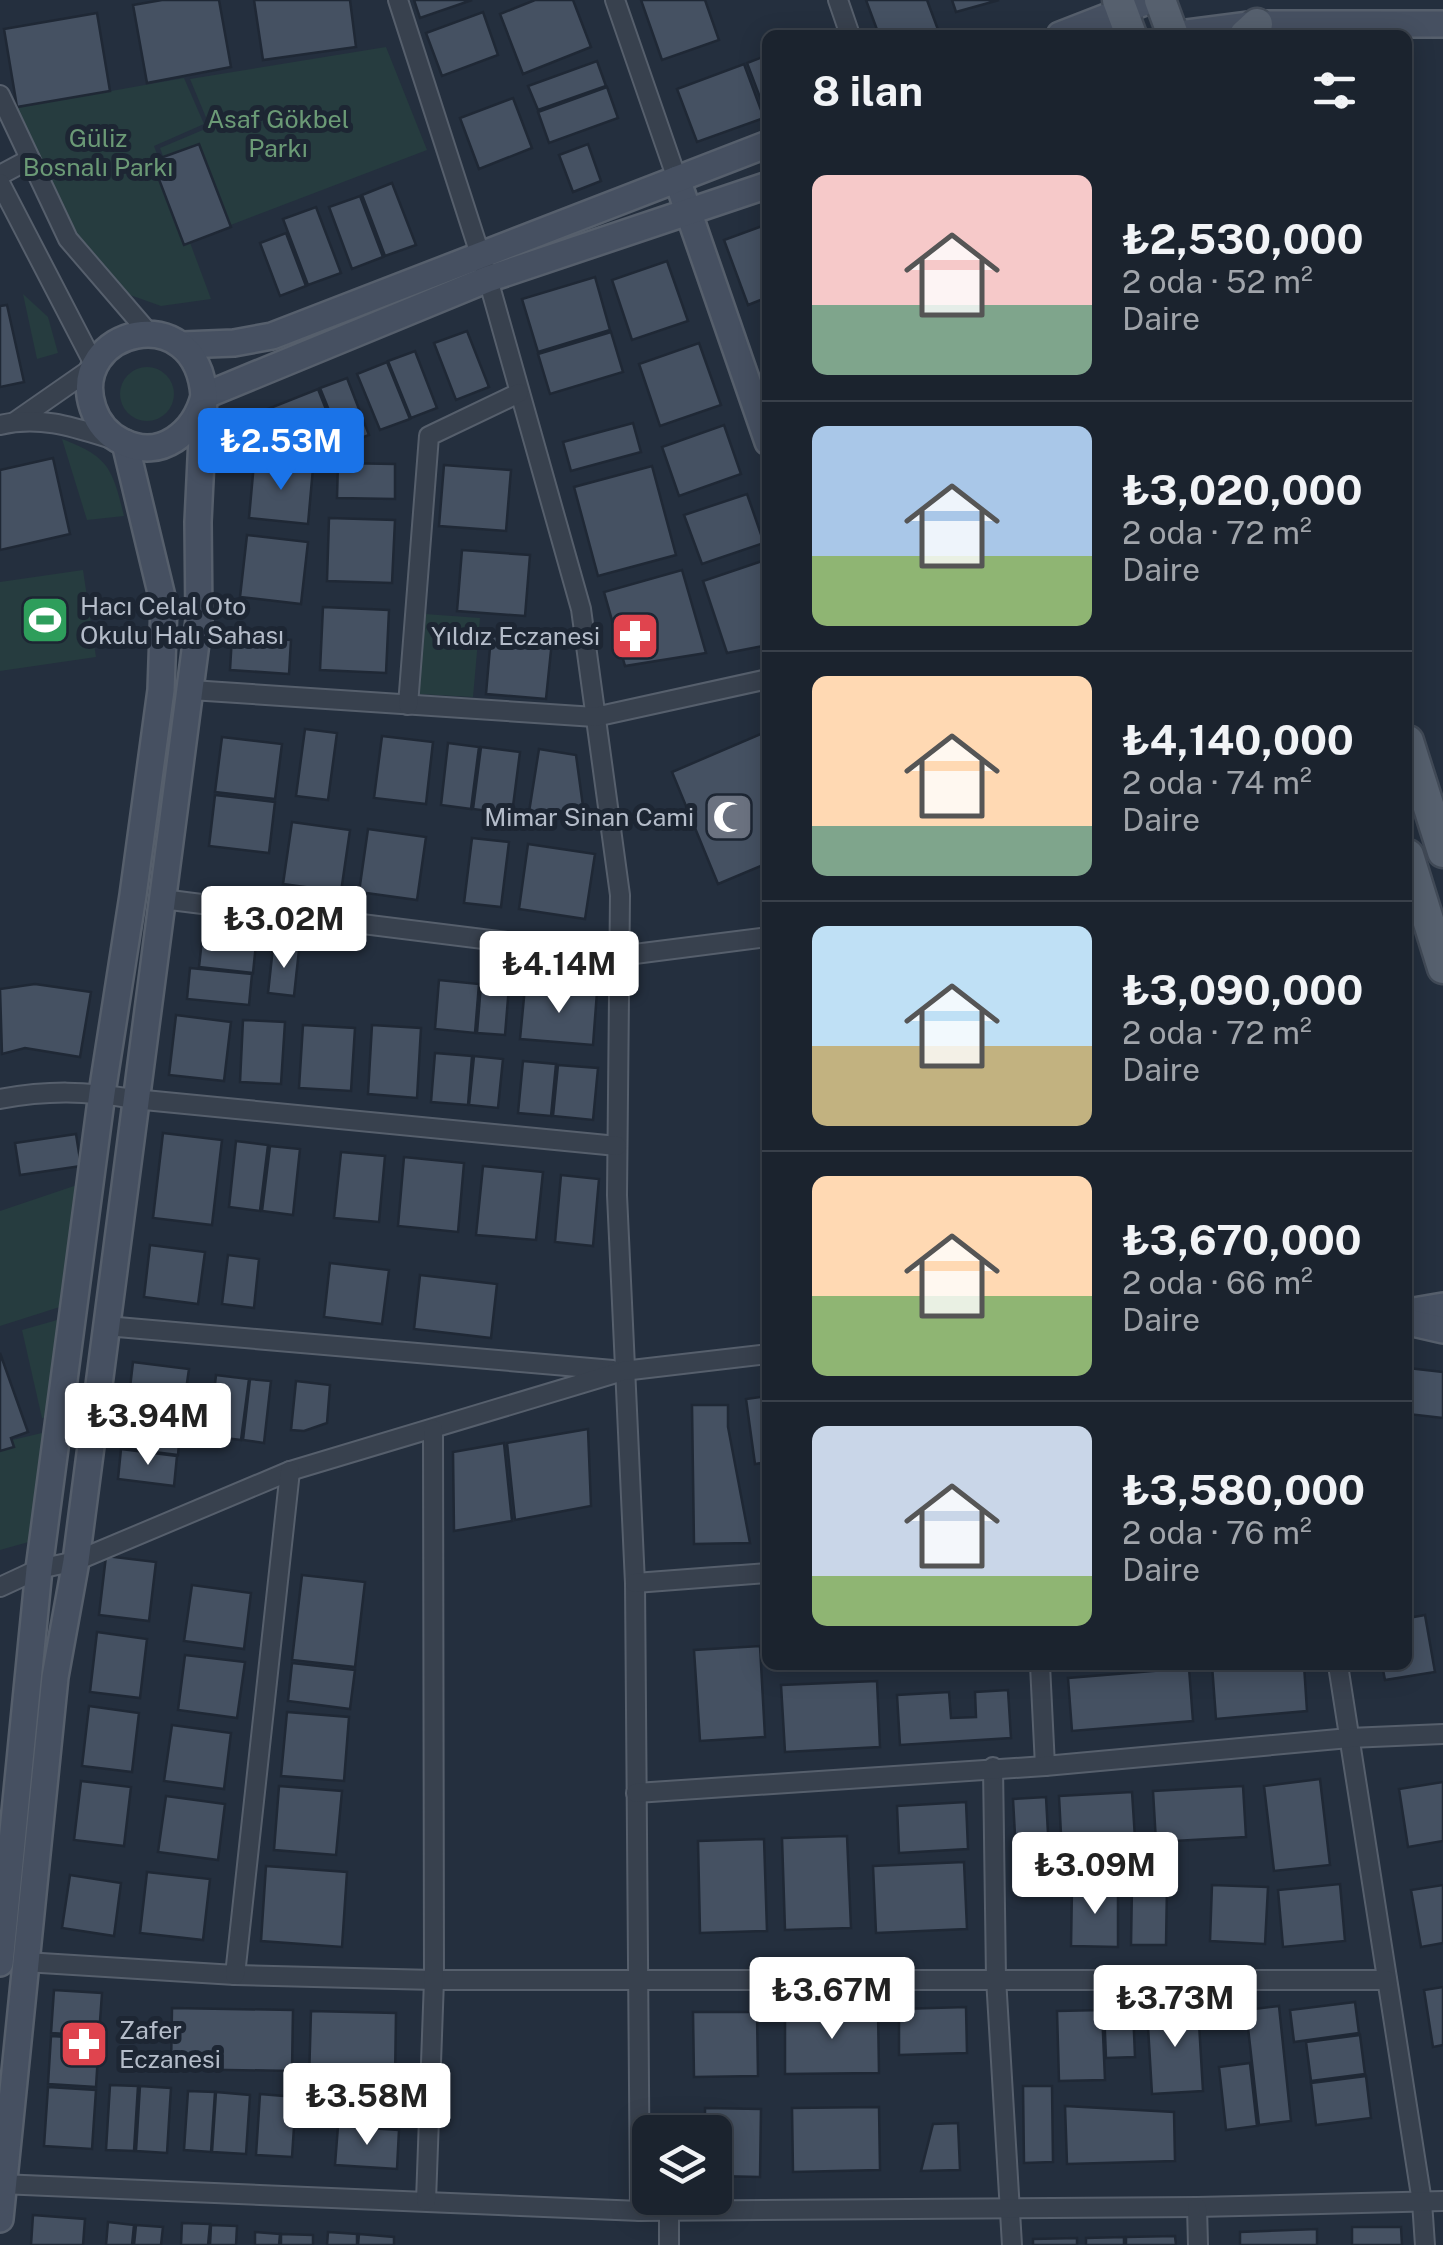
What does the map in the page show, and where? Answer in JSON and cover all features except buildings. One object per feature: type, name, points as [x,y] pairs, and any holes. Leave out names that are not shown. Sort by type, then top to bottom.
[{"type":"main road","points":[[1160,0],[1170,30]]},
{"type":"main road","points":[[1075,30],[1130,12]]},
{"type":"main road","points":[[1251,30],[1441,20]]},
{"type":"main road","points":[[183,345],[234,343],[272,336],[762,146]]},
{"type":"main road","points":[[677,178],[762,425]]},
{"type":"main road","points":[[204,396],[488,280],[762,186]]},
{"type":"main road","points":[[0,2219],[13,1962],[76,1561],[200,620],[198,522],[204,396],[195,359],[183,345],[148,332],[116,342],[104,352],[90,384],[98,420],[110,434],[142,448],[176,439],[190,428],[200,413],[204,396]]},
{"type":"main road","points":[[13,1962],[4,1886],[39,1569],[158,708],[164,605],[125,443]]},
{"type":"main road","points":[[1412,752],[1443,852]]},
{"type":"main road","points":[[1412,868],[1443,968]]},
{"type":"main road","points":[[1412,1311],[1443,1306]]},
{"type":"main road","points":[[1412,1323],[1443,1330]]},
{"type":"street","points":[[398,0],[480,253],[581,609],[620,895],[617,1146],[623,1371],[635,1583],[640,2115]]},
{"type":"street","points":[[615,0],[677,178]]},
{"type":"street","points":[[838,0],[848,30]]},
{"type":"street","points":[[0,95],[68,238],[148,332]]},
{"type":"street","points":[[0,175],[30,159]]},
{"type":"street","points":[[0,183],[95,366],[8,423]]},
{"type":"street","points":[[408,705],[429,436],[518,393]]},
{"type":"street","points":[[8,423],[52,421],[125,443]]},
{"type":"street","points":[[192,690],[596,717],[762,680]]},
{"type":"street","points":[[162,899],[619,956],[762,938]]},
{"type":"street","points":[[0,1099],[45,1090],[102,1094],[617,1146]]},
{"type":"street","points":[[106,1326],[623,1371]]},
{"type":"street","points":[[0,1587],[39,1569],[76,1561],[290,1471],[623,1371],[762,1355]]},
{"type":"street","points":[[426,2201],[434,1980],[434,1429]]},
{"type":"street","points":[[236,1975],[290,1471]]},
{"type":"street","points":[[635,1583],[762,1573]]},
{"type":"street","points":[[1040,1670],[1045,1766]]},
{"type":"street","points":[[1339,1670],[1422,2202],[1425,2245]]},
{"type":"street","points":[[636,1792],[1045,1766],[1349,1738],[1443,1734]]},
{"type":"street","points":[[993,1767],[996,1978],[1012,2245]]},
{"type":"street","points":[[13,1962],[236,1975],[434,1980],[1387,1980]]},
{"type":"street","points":[[2,2183],[632,2211]]},
{"type":"street","points":[[732,2210],[1443,2201]]},
{"type":"street","points":[[1197,2207],[1198,2245]]},
{"type":"street","points":[[668,2245],[670,2215]]},
{"type":"green space","name":"Asaf Gökbel Parkı","points":[[386,47],[427,150],[194,239],[160,148],[210,127],[190,79]]},
{"type":"green space","name":"Güliz Bosnalı Parkı","points":[[184,78],[204,124],[154,146],[211,299],[161,306],[116,290],[74,236],[16,108]]},
{"type":"green space","points":[[23,294],[48,317],[58,353],[37,359]]},
{"type":"green space","points":[[147,367],[166,375],[174,394],[166,413],[147,421],[128,413],[120,394],[128,375]]},
{"type":"green space","points":[[62,439],[90,452],[106,466],[124,516],[87,520]]},
{"type":"green space","name":"Hacı Celal Oto Okulu Halı Sahası","points":[[83,570],[96,657],[0,671],[0,582]]},
{"type":"green space","points":[[425,614],[480,618],[473,697],[419,694]]},
{"type":"green space","points":[[80,1184],[66,1305],[0,1326],[0,1211]]},
{"type":"green space","points":[[64,1318],[50,1417],[42,1418],[22,1330]]},
{"type":"green space","points":[[50,1431],[32,1541],[0,1550],[0,1443]]},
{"type":"place","name":"Hacı Celal Oto Okulu Halı Sahası","points":[[45,620]]},
{"type":"place","name":"Yıldız Eczanesi","points":[[635,636]]},
{"type":"place","name":"Mimar Sinan Cami","points":[[729,817]]},
{"type":"place","name":"Zafer Eczanesi","points":[[84,2044]]}]
